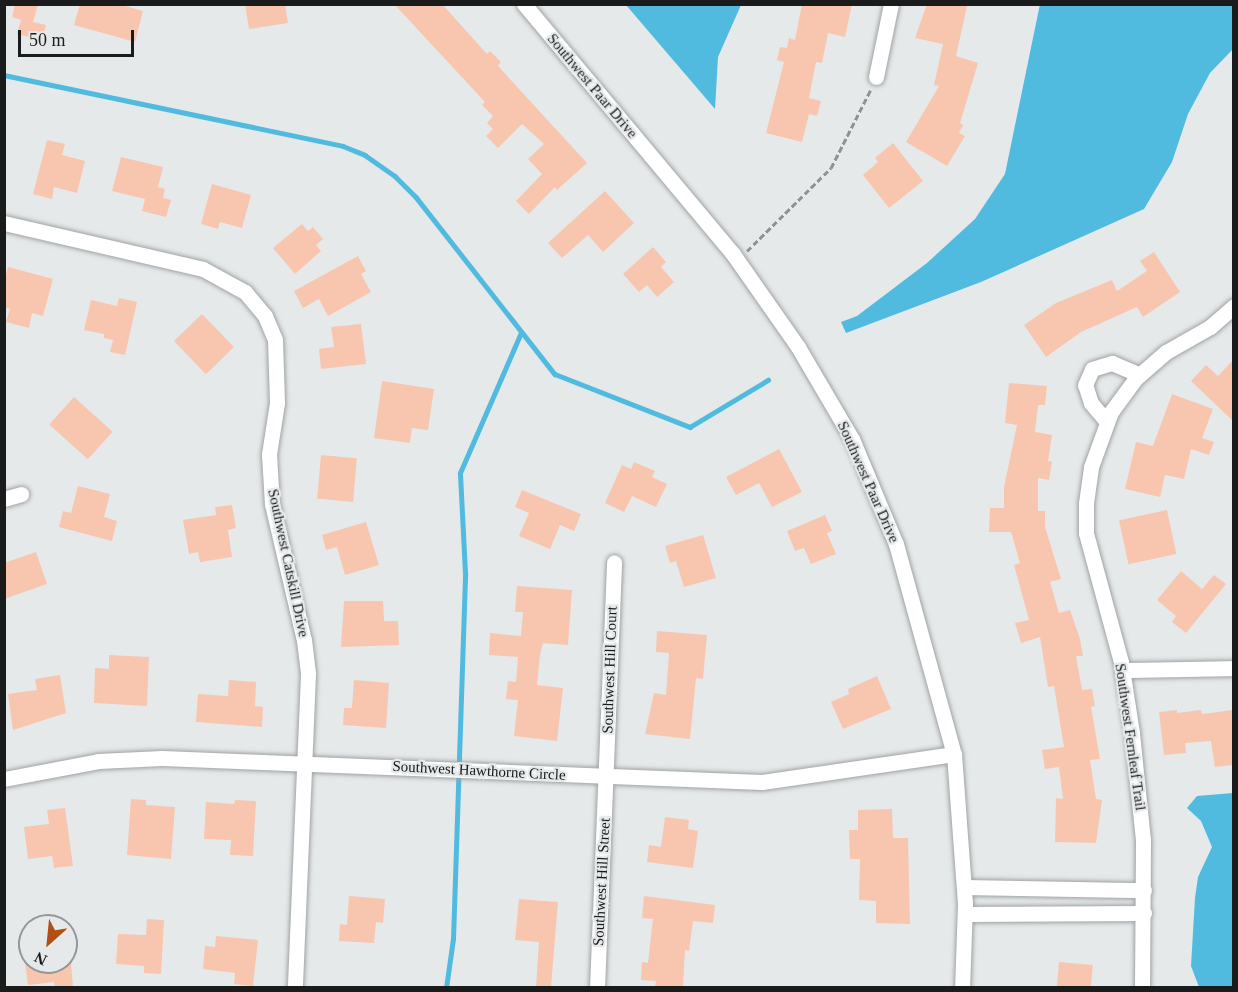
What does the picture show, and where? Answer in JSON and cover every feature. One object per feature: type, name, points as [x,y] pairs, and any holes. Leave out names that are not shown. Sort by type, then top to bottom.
[{"type":"street","name":"Southwest Paar Drive","points":[[524,4],[737,261],[798,348],[852,440],[896,544],[954,754],[965,914],[962,987]]},
{"type":"street","points":[[876,77],[891,4]]},
{"type":"street","name":"Southwest Catskill Drive","points":[[4,223],[203,269],[245,292],[265,316],[275,339],[278,370],[269,454],[272,504],[304,639],[308,674],[295,987]]},
{"type":"street","name":"Southwest Fernleaf Trail","points":[[1142,987],[1143,840],[1122,670],[1086,533],[1091,467],[1107,422],[1140,375],[1166,352],[1210,327],[1233,306]]},
{"type":"street","points":[[1107,422],[1091,403],[1085,385],[1092,369],[1112,363],[1140,375]]},
{"type":"street","points":[[4,499],[21,494]]},
{"type":"street","name":"Southwest Hill Court","points":[[607,777],[614,562]]},
{"type":"street","points":[[1122,670],[1233,668]]},
{"type":"street","name":"Southwest Hawthorne Circle","points":[[4,779],[98,761],[162,758],[762,782],[954,754]]},
{"type":"street","name":"Southwest Hill Street","points":[[597,987],[607,777]]},
{"type":"street","points":[[964,886],[1144,890]]},
{"type":"street","points":[[965,914],[1144,913]]},
{"type":"path","points":[[737,261],[831,168],[876,77]]},
{"type":"water","points":[[1040,4],[1233,5],[1233,49],[1210,73],[1188,114],[1172,162],[1144,209],[981,282],[846,333],[841,322],[857,316],[927,263],[975,219],[1005,174]]},
{"type":"water","points":[[626,5],[741,5],[718,57],[715,109]]},
{"type":"water","points":[[1233,793],[1233,987],[1199,987],[1191,966],[1195,898],[1198,877],[1212,847],[1201,821],[1187,808],[1197,796]]},
{"type":"building","points":[[15,4],[38,4],[33,22],[46,25],[42,40],[17,34],[21,20],[12,17]]},
{"type":"building","points":[[80,4],[118,4],[143,11],[135,42],[74,25]]},
{"type":"building","points":[[245,4],[285,4],[288,23],[249,29]]},
{"type":"building","points":[[394,4],[442,4],[487,54],[490,51],[501,62],[498,66],[587,163],[557,190],[555,187],[529,214],[516,201],[542,174],[528,159],[544,144],[522,124],[498,148],[486,136],[493,129],[487,123],[493,116],[482,105],[485,102]]},
{"type":"building","points":[[802,4],[852,4],[845,37],[828,33],[822,63],[816,62],[809,98],[821,101],[817,116],[809,114],[802,142],[766,133],[784,62],[777,60],[780,47],[787,48],[789,38],[795,40]]},
{"type":"building","points":[[927,4],[967,6],[956,56],[978,63],[960,123],[963,125],[959,133],[965,136],[947,166],[906,142],[939,86],[934,85],[943,44],[915,38]]},
{"type":"building","points":[[47,140],[65,144],[62,155],[85,161],[77,193],[54,187],[52,199],[33,194]]},
{"type":"building","points":[[893,143],[923,181],[889,208],[863,175],[878,162],[875,158]]},
{"type":"building","points":[[121,157],[163,167],[158,187],[165,189],[163,198],[171,200],[166,217],[142,211],[145,199],[112,191]]},
{"type":"building","points":[[212,184],[251,195],[242,228],[220,222],[218,229],[201,224]]},
{"type":"building","points":[[605,191],[634,223],[603,252],[588,235],[562,258],[548,243]]},
{"type":"building","points":[[302,224],[308,231],[313,227],[323,239],[316,245],[321,251],[295,274],[273,248]]},
{"type":"building","points":[[653,247],[666,262],[661,267],[674,282],[657,297],[647,285],[639,292],[623,274]]},
{"type":"building","points":[[1154,252],[1180,292],[1143,317],[1137,307],[1081,332],[1046,357],[1024,325],[1056,303],[1112,280],[1117,291],[1147,271],[1140,261]]},
{"type":"building","points":[[358,256],[366,271],[361,274],[371,292],[328,316],[319,299],[303,308],[294,291]]},
{"type":"building","points":[[8,267],[53,279],[43,316],[32,313],[29,328],[6,322],[10,309],[4,307],[4,282]]},
{"type":"building","points":[[119,298],[137,302],[125,355],[110,352],[113,340],[104,338],[104,334],[84,330],[91,300],[117,306]]},
{"type":"building","points":[[202,314],[234,347],[206,374],[174,341]]},
{"type":"building","points":[[361,324],[366,364],[321,369],[319,349],[334,347],[331,327]]},
{"type":"building","points":[[1233,360],[1233,421],[1191,381],[1206,365],[1218,376]]},
{"type":"building","points":[[382,381],[434,389],[428,430],[412,428],[410,443],[374,438]]},
{"type":"building","points":[[1009,383],[1047,386],[1045,405],[1038,405],[1035,432],[1052,435],[1048,461],[1052,462],[1049,480],[1038,478],[1038,511],[1045,511],[1045,527],[1061,579],[1050,582],[1059,613],[1070,610],[1083,656],[1076,656],[1082,690],[1092,689],[1095,706],[1091,707],[1100,759],[1090,760],[1096,799],[1102,800],[1096,843],[1055,842],[1056,798],[1063,799],[1059,767],[1045,769],[1042,750],[1064,747],[1054,686],[1048,687],[1040,637],[1021,643],[1015,623],[1029,620],[1014,565],[1020,563],[1011,532],[989,532],[990,508],[1004,508],[1004,487],[1017,425],[1005,423]]},
{"type":"building","points":[[1172,394],[1213,409],[1202,438],[1214,442],[1209,455],[1191,449],[1184,479],[1165,475],[1160,497],[1125,489],[1136,442],[1153,446]]},
{"type":"building","points":[[74,397],[113,432],[88,459],[49,424]]},
{"type":"building","points":[[779,449],[802,492],[772,507],[759,483],[736,495],[726,477]]},
{"type":"building","points":[[321,455],[357,458],[353,502],[317,499]]},
{"type":"building","points":[[634,462],[655,471],[652,477],[667,484],[656,507],[632,496],[624,512],[605,503],[622,465],[631,469]]},
{"type":"building","points":[[78,486],[110,494],[104,517],[117,521],[112,541],[59,527],[63,511],[71,513]]},
{"type":"building","points":[[522,490],[581,514],[574,531],[560,525],[550,549],[519,536],[529,513],[515,507]]},
{"type":"building","points":[[232,505],[236,528],[228,530],[232,557],[200,562],[198,552],[189,554],[183,520],[216,515],[215,507]]},
{"type":"building","points":[[1167,510],[1176,554],[1128,564],[1119,520]]},
{"type":"building","points":[[825,515],[832,531],[827,533],[836,554],[811,564],[804,548],[795,551],[787,531]]},
{"type":"building","points":[[366,522],[379,565],[345,575],[337,547],[326,550],[322,535]]},
{"type":"building","points":[[703,535],[716,578],[684,587],[676,561],[670,563],[665,546]]},
{"type":"building","points":[[36,552],[47,584],[4,599],[4,563]]},
{"type":"building","points":[[1181,571],[1202,589],[1214,575],[1226,584],[1186,633],[1172,622],[1176,616],[1157,600]]},
{"type":"building","points":[[517,586],[572,590],[568,645],[543,643],[537,685],[563,688],[557,741],[514,736],[518,700],[506,699],[508,681],[516,682],[518,657],[489,655],[490,633],[521,636],[523,612],[515,612]]},
{"type":"building","points":[[344,601],[383,601],[384,621],[398,621],[399,645],[341,647]]},
{"type":"building","points":[[657,631],[707,635],[703,679],[696,678],[690,739],[645,734],[654,693],[666,695],[669,653],[656,652]]},
{"type":"building","points":[[109,655],[149,657],[147,706],[94,703],[95,668],[109,669]]},
{"type":"building","points":[[60,675],[66,713],[13,730],[8,694],[37,690],[35,679]]},
{"type":"building","points":[[877,676],[891,709],[843,729],[831,702],[849,694],[848,689]]},
{"type":"building","points":[[229,680],[256,682],[255,706],[263,707],[262,727],[196,722],[198,694],[228,696]]},
{"type":"building","points":[[354,680],[389,683],[386,728],[343,725],[344,708],[352,708]]},
{"type":"building","points":[[1177,710],[1177,713],[1201,710],[1202,714],[1233,710],[1233,765],[1215,767],[1211,741],[1185,743],[1186,753],[1164,755],[1159,712]]},
{"type":"building","points":[[131,799],[146,800],[146,805],[175,807],[171,859],[127,855]]},
{"type":"building","points":[[235,800],[256,801],[253,856],[230,855],[231,840],[204,839],[206,802],[234,804]]},
{"type":"building","points":[[65,808],[73,866],[54,868],[52,856],[28,859],[24,827],[49,824],[47,810]]},
{"type":"building","points":[[892,809],[893,838],[908,838],[910,924],[876,923],[876,901],[859,900],[860,859],[850,859],[849,830],[858,830],[858,810]]},
{"type":"building","points":[[665,817],[689,820],[688,829],[698,831],[693,868],[647,862],[649,845],[661,847]]},
{"type":"building","points":[[349,896],[385,899],[383,923],[376,922],[374,943],[339,941],[340,924],[347,925]]},
{"type":"building","points":[[644,896],[715,905],[713,923],[693,921],[689,951],[685,950],[683,987],[655,987],[656,981],[641,980],[642,962],[648,963],[653,919],[642,918]]},
{"type":"building","points":[[519,899],[558,902],[551,987],[536,987],[539,942],[515,940]]},
{"type":"building","points":[[147,919],[164,920],[161,974],[144,973],[144,966],[116,964],[118,934],[146,935]]},
{"type":"building","points":[[216,936],[258,940],[253,986],[234,984],[235,973],[203,969],[205,946],[215,947]]},
{"type":"building","points":[[1059,962],[1093,965],[1091,988],[1057,987]]},
{"type":"building","points":[[27,974],[72,974],[73,987],[55,987],[54,982],[28,985]]},
{"type":"waterway","points":[[4,75],[343,146],[365,155],[395,176],[416,197],[555,374],[690,427],[768,380]]},
{"type":"waterway","points":[[446,988],[453,939],[465,573],[460,473],[521,333]]}]
